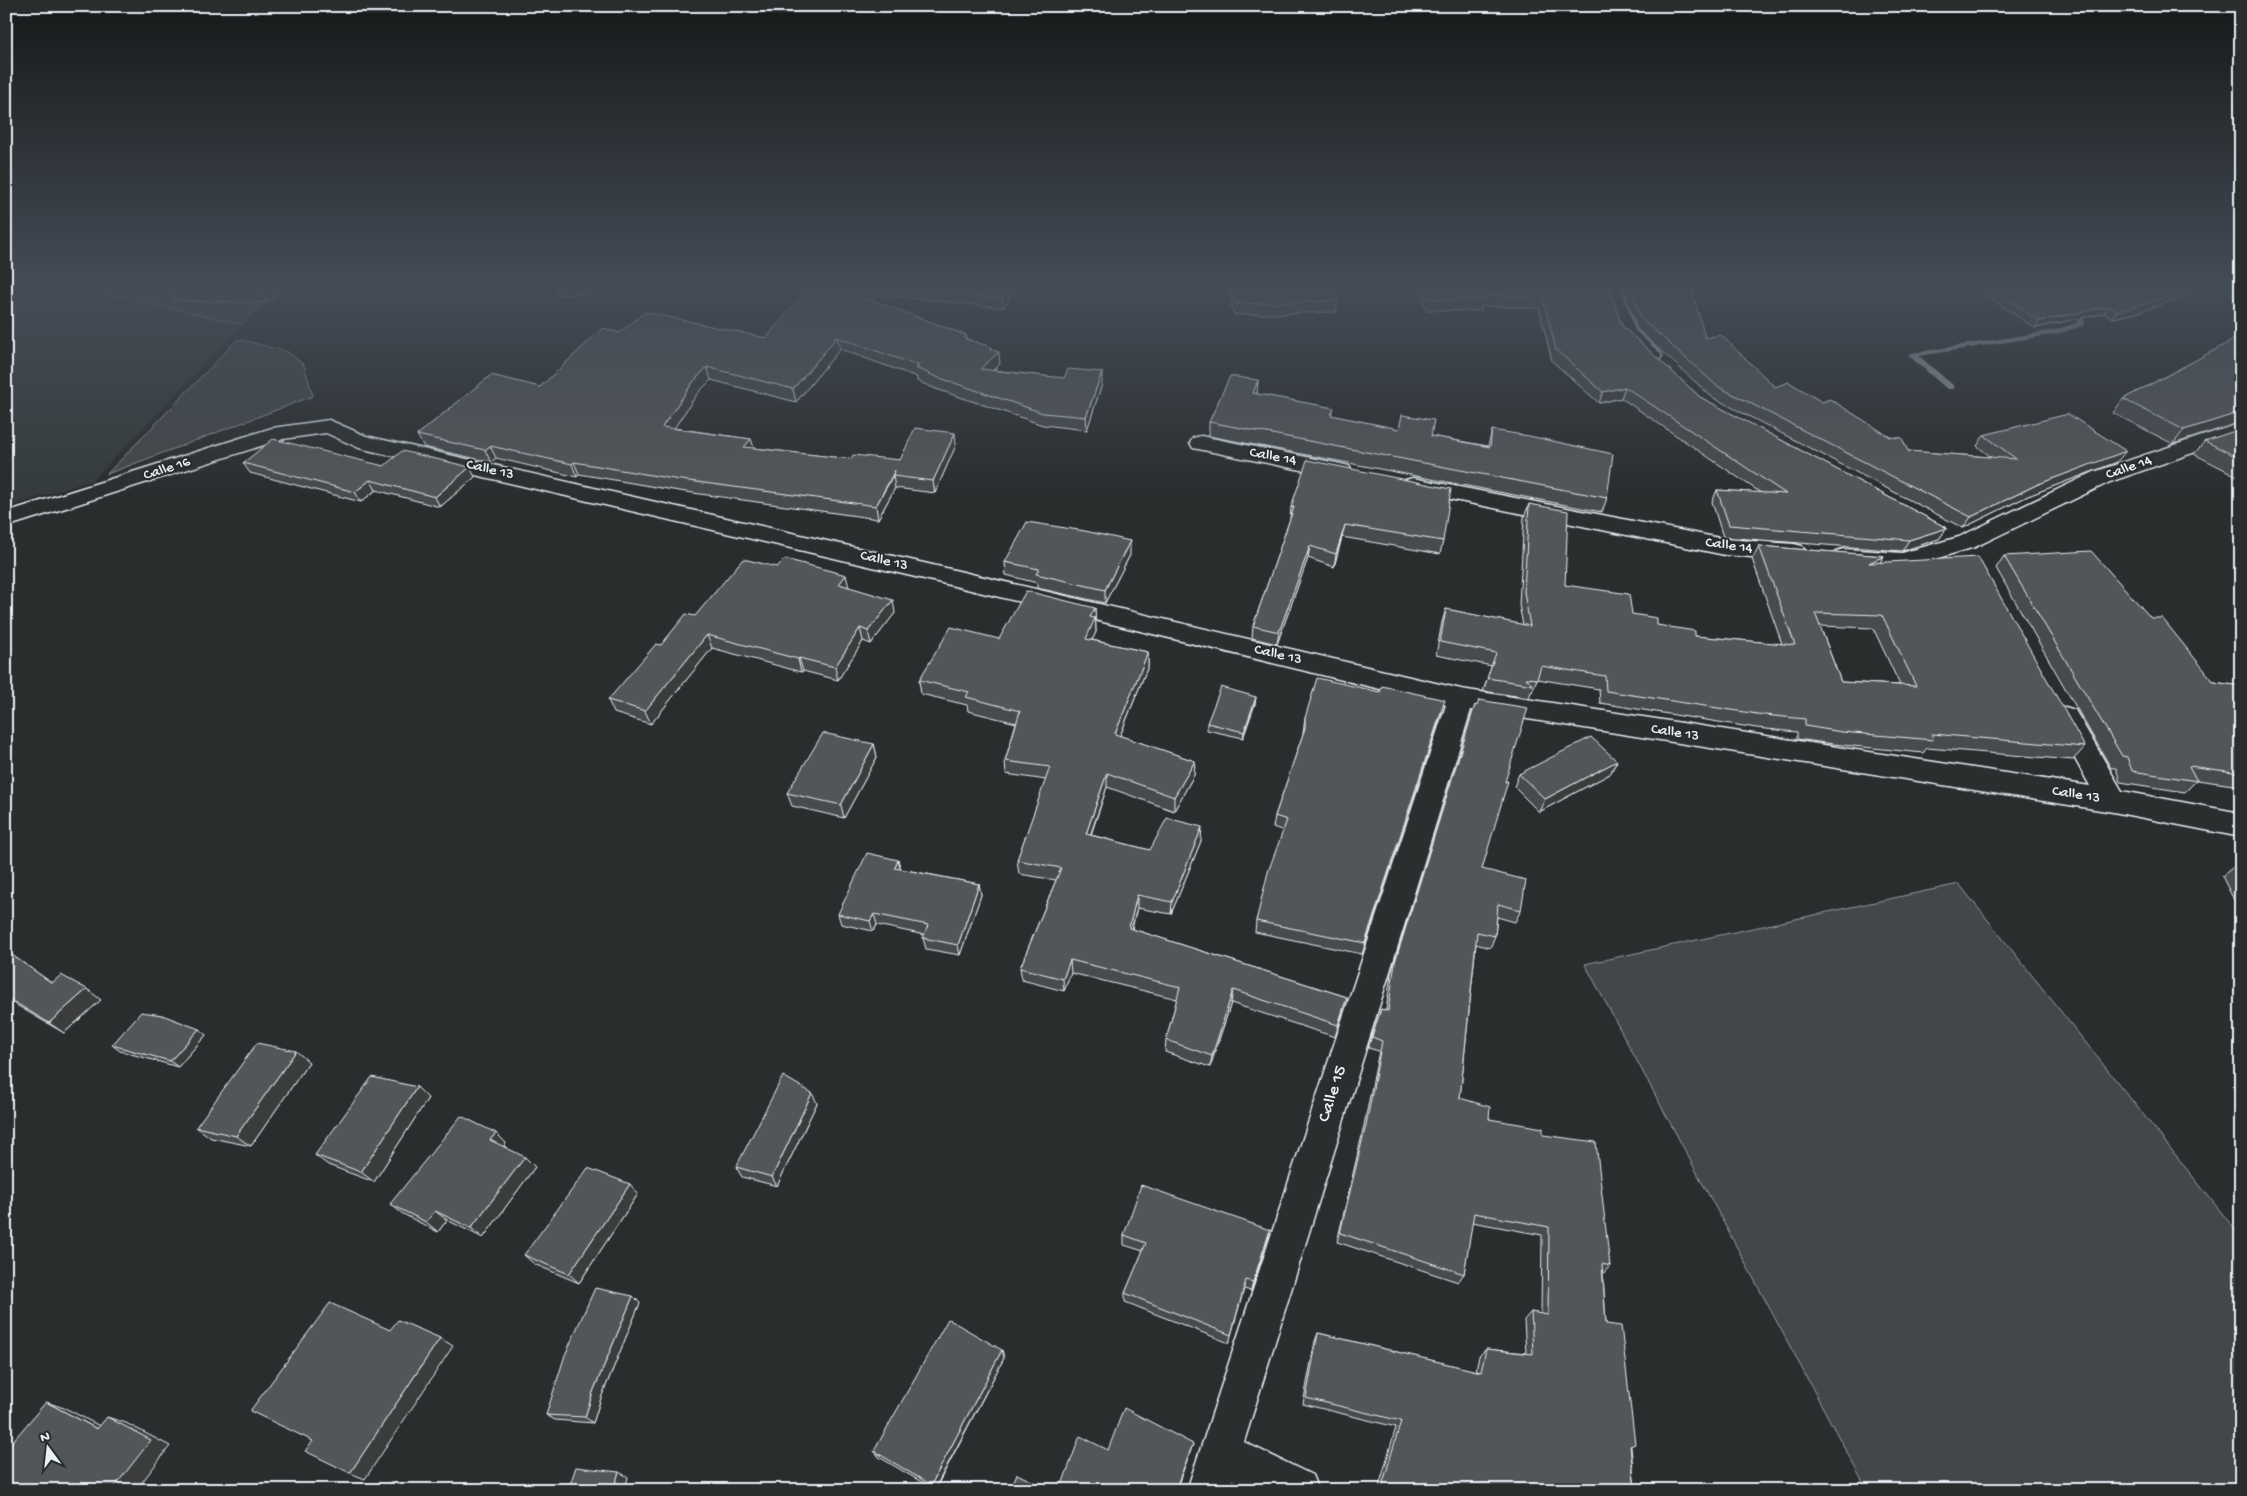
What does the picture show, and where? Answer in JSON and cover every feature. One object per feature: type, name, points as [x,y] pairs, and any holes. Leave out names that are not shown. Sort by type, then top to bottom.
[{"type":"street","points":[[1652,356],[1668,371]]},
{"type":"street","name":"Calle 16","points":[[6,520],[280,433],[328,426]]},
{"type":"street","name":"Calle 13","points":[[328,426],[359,442],[950,577],[1460,699],[2113,800],[2241,825]]},
{"type":"street","name":"Calle 14","points":[[1395,481],[1725,547],[1902,562],[1972,551],[2102,477],[2241,429]]},
{"type":"street","name":"Calle 14","points":[[1201,443],[1366,475]]},
{"type":"street","points":[[1940,528],[1972,551]]},
{"type":"street","points":[[2054,697],[2113,800]]},
{"type":"street","name":"Calle 15","points":[[1208,1490],[1460,699]]},
{"type":"street","points":[[1220,1452],[1297,1490]]},
{"type":"shaded area","points":[[6,356],[212,356],[93,480],[6,508]]},
{"type":"shaded area","points":[[222,356],[293,356],[304,365],[313,396],[107,474]]},
{"type":"shaded area","points":[[1959,884],[2241,1237],[2241,1490],[1867,1490],[1585,964]]},
{"type":"building","points":[[573,356],[821,356],[793,389],[707,367],[693,382],[662,427],[751,439],[744,447],[851,459],[853,455],[900,460],[915,428],[955,433],[933,481],[893,476],[895,470],[876,506],[674,479],[574,462],[572,464],[490,446],[485,450],[417,435],[491,375],[540,387]]},
{"type":"building","points":[[890,356],[995,356],[980,369],[1064,378],[1068,369],[1102,372],[1086,417],[1043,413],[934,376],[916,368],[919,366]]},
{"type":"building","points":[[1563,356],[1655,356],[1700,397],[1947,528],[1909,540],[1729,525],[1717,490],[1786,494],[1625,387],[1603,392]]},
{"type":"building","points":[[1683,356],[1743,356],[1775,387],[1789,382],[1822,402],[1830,399],[1890,437],[1902,438],[1908,451],[2016,459],[1984,435],[2068,414],[2126,451],[2036,485],[1971,517],[1717,386]]},
{"type":"building","points":[[2204,356],[2241,356],[2241,412],[2184,430],[2123,399]]},
{"type":"building","points":[[1230,376],[1258,380],[1253,393],[1334,408],[1331,415],[1399,429],[1402,415],[1434,420],[1431,436],[1490,447],[1492,430],[1613,454],[1607,498],[1209,422]]},
{"type":"building","points":[[2241,429],[2241,459],[2205,441]]},
{"type":"building","points":[[273,439],[384,466],[402,451],[470,467],[435,497],[370,480],[355,492],[243,463]]},
{"type":"building","points":[[1307,460],[1451,489],[1443,541],[1345,525],[1336,554],[1310,546],[1279,632],[1253,626],[1294,507],[1291,507]]},
{"type":"building","points":[[1529,504],[1568,511],[1565,585],[1629,594],[1632,614],[1657,618],[1657,625],[1695,631],[1695,636],[1795,645],[1759,546],[1884,556],[1869,563],[1978,557],[2085,747],[1932,734],[1933,740],[1842,732],[1805,726],[1805,719],[1764,715],[1606,691],[1605,676],[1541,666],[1537,679],[1526,678],[1533,685],[1487,678],[1496,653],[1440,642],[1446,609],[1530,626],[1524,592]],"holes":[[[1815,613],[1882,615],[1916,686],[1841,682]]]},
{"type":"building","points":[[1027,522],[1085,531],[1130,541],[1105,590],[1036,574],[1039,569],[1005,562]]},
{"type":"building","points":[[2091,551],[2151,618],[2162,618],[2214,682],[2241,686],[2241,773],[2189,766],[2197,781],[2132,771],[2127,757],[2122,756],[2004,556]]},
{"type":"building","points":[[743,559],[777,567],[785,559],[846,575],[839,584],[893,600],[868,631],[860,628],[835,667],[707,635],[645,711],[608,700],[656,644],[661,645],[686,614],[695,616]]},
{"type":"building","points":[[1026,591],[1095,608],[1090,617],[1095,618],[1086,639],[1148,652],[1115,734],[1195,761],[1174,797],[1107,773],[1086,834],[1150,850],[1167,818],[1202,827],[1172,902],[1137,895],[1129,928],[1347,997],[1338,1025],[1233,990],[1212,1056],[1166,1040],[1180,987],[1070,960],[1063,979],[1020,968],[1061,868],[1017,860],[1050,767],[1005,761],[1020,711],[966,697],[969,692],[919,680],[951,627],[999,639]]},
{"type":"building","points":[[1317,678],[1380,692],[1382,686],[1445,700],[1365,943],[1256,921],[1268,872],[1287,820],[1275,816],[1305,728],[1305,718]]},
{"type":"building","points":[[1221,687],[1256,697],[1244,732],[1207,723]]},
{"type":"building","points":[[1479,700],[1528,708],[1505,782],[1508,781],[1482,869],[1526,880],[1521,910],[1498,904],[1495,936],[1477,932],[1460,1098],[1490,1107],[1489,1119],[1543,1128],[1543,1135],[1596,1142],[1610,1266],[1602,1264],[1606,1324],[1621,1326],[1635,1444],[1630,1446],[1635,1490],[1381,1490],[1401,1421],[1306,1398],[1318,1333],[1481,1372],[1486,1349],[1533,1354],[1531,1312],[1548,1315],[1549,1227],[1474,1213],[1464,1274],[1340,1233],[1366,1125],[1382,1041],[1372,1037],[1381,1009],[1388,1011],[1395,962],[1475,705],[1477,706]]},
{"type":"building","points":[[823,733],[874,744],[841,805],[787,793]]},
{"type":"building","points":[[1591,737],[1617,761],[1545,799],[1519,774]]},
{"type":"building","points":[[867,853],[898,860],[895,868],[979,884],[958,945],[923,938],[928,925],[874,914],[870,921],[838,914]]},
{"type":"building","points":[[6,951],[52,983],[61,975],[87,989],[49,1023],[6,997]]},
{"type":"building","points":[[141,1012],[162,1015],[199,1029],[170,1061],[112,1045]]},
{"type":"building","points":[[257,1043],[296,1051],[236,1136],[196,1127]]},
{"type":"building","points":[[783,1076],[812,1093],[772,1177],[736,1167]]},
{"type":"building","points":[[372,1077],[417,1087],[361,1172],[315,1155]]},
{"type":"building","points":[[461,1116],[496,1133],[490,1140],[525,1157],[471,1228],[435,1211],[426,1222],[390,1204]]},
{"type":"building","points":[[588,1168],[630,1184],[569,1274],[524,1255]]},
{"type":"building","points":[[1141,1185],[1270,1230],[1253,1282],[1246,1280],[1231,1335],[1125,1293],[1146,1243],[1124,1235]]},
{"type":"building","points":[[595,1288],[633,1296],[593,1392],[585,1417],[546,1415],[565,1355]]},
{"type":"building","points":[[330,1303],[390,1330],[398,1320],[440,1338],[350,1473],[305,1451],[313,1441],[250,1411]]},
{"type":"building","points":[[948,1319],[1002,1350],[931,1485],[874,1451]]},
{"type":"building","points":[[46,1402],[97,1429],[107,1417],[151,1440],[112,1490],[6,1490],[6,1449]]},
{"type":"building","points":[[1124,1408],[1193,1444],[1175,1490],[1060,1490],[1080,1436],[1108,1450]]},
{"type":"building","points":[[576,1467],[619,1472],[613,1490],[568,1490]]},
{"type":"building","points":[[1017,1474],[1050,1490],[1010,1490]]},
{"type":"waterway","points":[[1913,356],[1950,387]]}]
